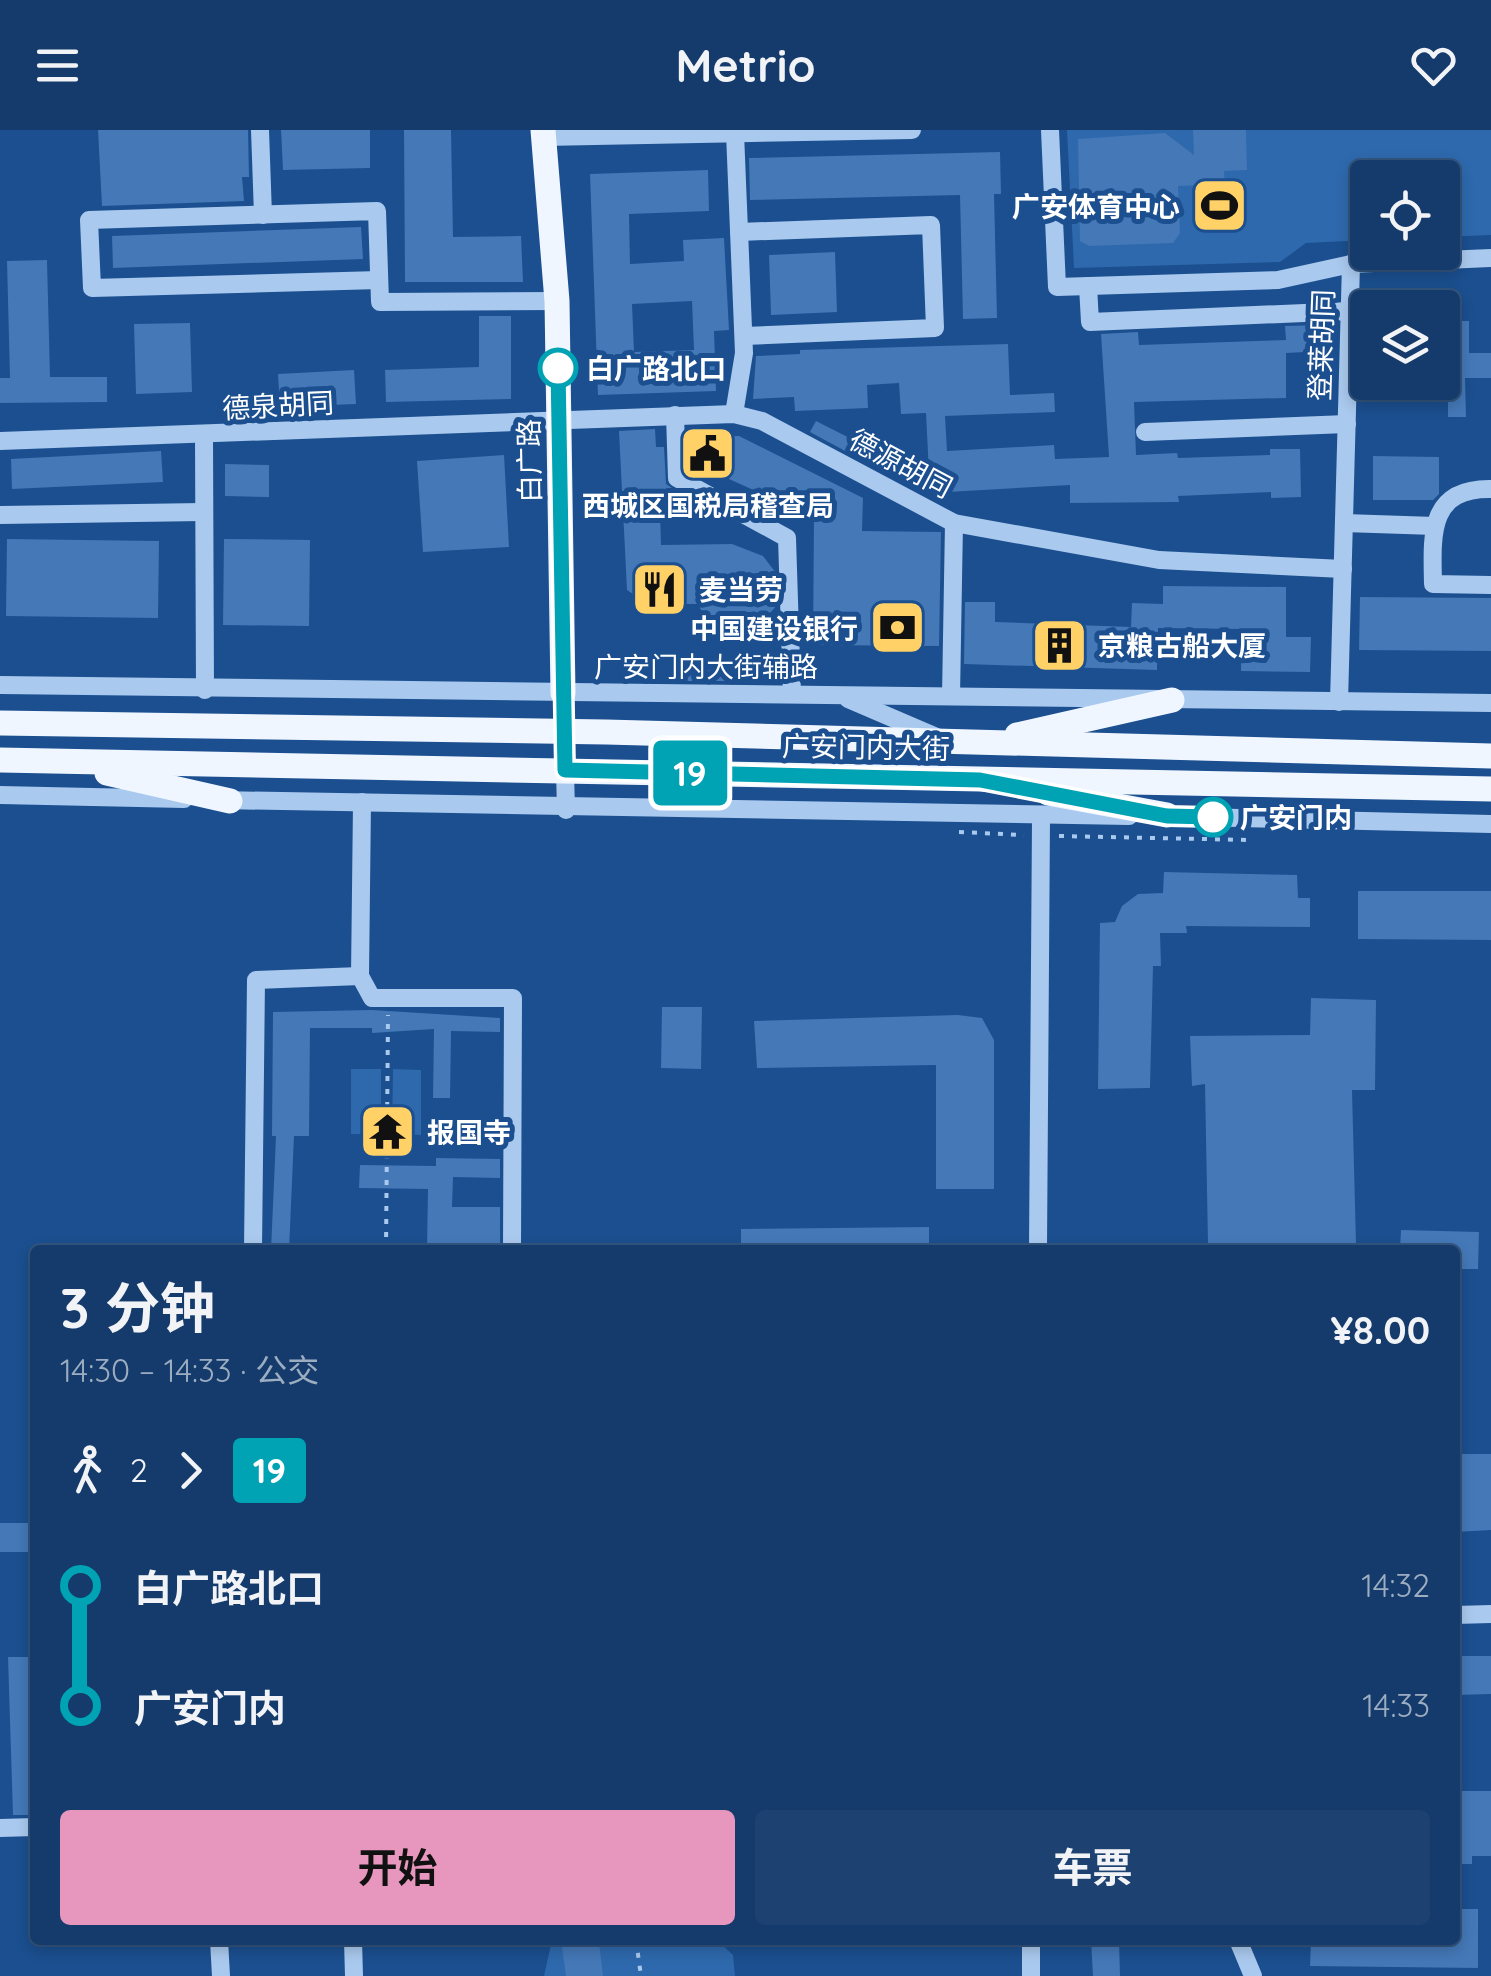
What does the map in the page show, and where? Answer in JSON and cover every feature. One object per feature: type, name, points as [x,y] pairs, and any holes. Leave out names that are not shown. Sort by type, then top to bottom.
[{"type":"main road","name":"白广路","points":[[543,134],[557,301],[562,694]]},
{"type":"main road","points":[[978,744],[1172,700]]},
{"type":"main road","name":"广安门内大街","points":[[0,723],[563,732],[1491,756]]},
{"type":"main road","name":"广安门内大街","points":[[0,760],[1491,789]]},
{"type":"main road","points":[[54,761],[230,800]]},
{"type":"main road","points":[[980,780],[1167,816]]},
{"type":"street","points":[[260,130],[263,214]]},
{"type":"street","points":[[543,134],[912,130]]},
{"type":"street","points":[[1050,130],[1057,287],[1088,286],[1090,322],[1350,311]]},
{"type":"street","points":[[734,414],[744,336],[735,133]]},
{"type":"street","points":[[379,280],[92,288],[89,220],[376,211],[380,302],[557,301]]},
{"type":"street","points":[[739,232],[931,225],[935,328],[744,336]]},
{"type":"street","points":[[1460,259],[1491,258]]},
{"type":"street","name":"登莱胡同","points":[[1088,286],[1278,280],[1350,264]]},
{"type":"street","name":"登莱胡同","points":[[1339,702],[1350,311]]},
{"type":"street","name":"德源胡同","points":[[559,419],[734,414],[762,420],[954,522],[1159,560],[1342,568]]},
{"type":"street","points":[[675,416],[677,478],[787,538],[792,694]]},
{"type":"street","name":"德泉胡同","points":[[0,441],[204,437],[559,419]]},
{"type":"street","points":[[1145,432],[1347,424]]},
{"type":"street","points":[[204,437],[204,690]]},
{"type":"street","points":[[1491,489],[1467,488],[1440,510],[1434,526],[1433,584],[1491,585]]},
{"type":"street","points":[[0,515],[204,512]]},
{"type":"street","points":[[950,696],[954,522]]},
{"type":"street","points":[[1344,523],[1434,526]]},
{"type":"street","name":"广安门内大街辅路","points":[[0,685],[1172,700]]},
{"type":"street","name":"白广路","points":[[562,694],[566,810]]},
{"type":"street","name":"广安门内大街","points":[[834,694],[948,742]]},
{"type":"street","points":[[1172,700],[1491,703]]},
{"type":"street","points":[[0,795],[566,810],[1041,818],[1167,816],[1491,824]]},
{"type":"street","points":[[362,802],[360,976],[372,998],[513,998],[512,1245]]},
{"type":"street","points":[[1038,1245],[1041,818]]},
{"type":"street","points":[[252,1245],[256,980],[360,976]]},
{"type":"street","points":[[1460,1614],[1491,1614]]},
{"type":"street","points":[[0,1828],[30,1827]]},
{"type":"street","points":[[220,1945],[221,1976]]},
{"type":"street","points":[[353,1945],[354,1976]]},
{"type":"street","points":[[1031,1976],[1032,1945]]},
{"type":"street","points":[[1240,1945],[1253,1976]]},
{"type":"path","points":[[1110,838],[1249,840]]},
{"type":"path","points":[[386,1245],[388,998]]},
{"type":"path","points":[[637,1945],[640,1976]]},
{"type":"shaded area","name":"广安体育中心","points":[[1067,130],[1491,130],[1491,235],[1460,236],[1460,160],[1350,160],[1350,241],[1306,243],[1280,262],[1074,268]]},
{"type":"shaded area","points":[[351,1069],[381,1069],[381,1134],[351,1134]]},
{"type":"shaded area","points":[[393,1069],[421,1070],[421,1135],[392,1134]]},
{"type":"shaded area","points":[[551,1945],[722,1945],[733,1955],[735,1976],[544,1976]]},
{"type":"building","points":[[98,130],[248,130],[249,177],[242,177],[244,201],[102,206]]},
{"type":"building","points":[[281,130],[370,130],[370,168],[283,170]]},
{"type":"building","points":[[404,130],[451,130],[453,237],[521,236],[523,282],[405,282]]},
{"type":"building","points":[[1193,130],[1246,130],[1247,170],[1224,171],[1225,184],[1178,186],[1180,233],[1173,243],[1089,246],[1080,241],[1078,139],[1165,133],[1194,155]]},
{"type":"building","points":[[1000,152],[1001,194],[994,194],[997,318],[963,319],[960,195],[750,200],[749,158]]},
{"type":"building","points":[[708,170],[709,211],[629,214],[630,264],[684,261],[683,240],[724,238],[729,330],[714,331],[716,391],[598,395],[590,174]],"holes":[[[692,301],[694,350],[634,352],[632,304]]]},
{"type":"building","points":[[361,227],[363,259],[113,268],[112,236]]},
{"type":"building","points":[[835,252],[837,312],[771,315],[769,255]]},
{"type":"building","points":[[47,260],[50,377],[107,377],[107,402],[0,403],[0,378],[10,378],[7,261]]},
{"type":"building","points":[[479,316],[511,316],[511,399],[386,402],[385,370],[479,367]]},
{"type":"building","points":[[1460,321],[1469,321],[1469,353],[1491,353],[1491,378],[1465,378],[1466,417],[1448,417],[1448,400],[1460,400]]},
{"type":"building","points":[[190,323],[192,392],[136,394],[134,324]]},
{"type":"building","points":[[1323,325],[1324,351],[1286,353],[1286,398],[1134,402],[1136,455],[1270,455],[1270,449],[1300,449],[1301,497],[1271,498],[1271,492],[1178,496],[1179,502],[1070,503],[1070,485],[930,493],[926,413],[901,414],[899,383],[867,385],[868,408],[795,411],[794,397],[753,399],[756,356],[800,354],[800,350],[1008,344],[1010,395],[1054,393],[1055,412],[945,416],[947,451],[1054,445],[1055,459],[1109,457],[1101,334],[1138,332],[1139,345],[1286,340],[1285,326]]},
{"type":"building","points":[[354,370],[356,404],[280,407],[278,374]]},
{"type":"building","points":[[816,421],[891,459],[884,472],[810,432]]},
{"type":"building","points":[[655,429],[656,447],[664,447],[666,484],[684,496],[685,509],[660,510],[661,545],[732,544],[763,556],[776,573],[777,605],[759,626],[725,631],[709,621],[697,604],[648,604],[627,590],[619,431]]},
{"type":"building","points":[[688,436],[739,436],[863,498],[862,531],[941,532],[939,646],[813,645],[814,517],[720,475],[689,470]]},
{"type":"building","points":[[161,451],[163,482],[12,489],[11,459]]},
{"type":"building","points":[[504,455],[509,547],[423,552],[417,461]]},
{"type":"building","points":[[1373,456],[1439,457],[1439,494],[1433,500],[1373,500]]},
{"type":"building","points":[[225,464],[269,465],[269,497],[225,496]]},
{"type":"building","points":[[7,539],[159,541],[158,618],[6,616]]},
{"type":"building","points":[[224,539],[310,540],[309,626],[223,625]]},
{"type":"building","points":[[1163,586],[1286,587],[1286,637],[1311,637],[1310,672],[1241,671],[1241,629],[1158,628],[1157,670],[964,664],[965,602],[995,602],[995,622],[1131,627],[1132,603],[1163,604]]},
{"type":"building","points":[[1360,597],[1491,598],[1491,651],[1359,650]]},
{"type":"building","points":[[681,670],[743,670],[743,681],[681,681]]},
{"type":"building","points":[[1164,872],[1297,875],[1298,898],[1310,898],[1310,927],[1186,926],[1187,933],[1160,933],[1161,966],[1153,966],[1150,1088],[1098,1089],[1100,923],[1115,922],[1122,906],[1138,894],[1163,893]]},
{"type":"building","points":[[1358,891],[1491,891],[1491,940],[1358,939]]},
{"type":"building","points":[[1311,998],[1376,1000],[1375,1090],[1352,1090],[1356,1244],[1208,1244],[1205,1084],[1192,1086],[1190,1036],[1310,1035]]},
{"type":"building","points":[[662,1007],[702,1007],[701,1069],[661,1068]]},
{"type":"building","points":[[372,1010],[500,1018],[500,1032],[451,1031],[450,1098],[433,1098],[434,1029],[372,1033],[372,1028],[310,1028],[309,1136],[294,1136],[289,1245],[271,1245],[276,1136],[272,1136],[273,1012]]},
{"type":"building","points":[[958,1015],[982,1018],[994,1040],[994,1189],[936,1189],[936,1065],[757,1068],[754,1021]]},
{"type":"building","points":[[436,1158],[500,1159],[500,1178],[453,1177],[452,1207],[500,1207],[500,1245],[427,1245],[428,1189],[359,1188],[360,1165],[436,1166]]},
{"type":"building","points":[[929,1227],[929,1245],[741,1245],[741,1229]]},
{"type":"building","points":[[1401,1230],[1479,1232],[1478,1269],[1460,1269],[1460,1245],[1400,1245]]},
{"type":"building","points":[[1460,1454],[1491,1454],[1491,1530],[1460,1532]]},
{"type":"building","points":[[0,1523],[30,1523],[30,1552],[0,1552]]},
{"type":"building","points":[[1460,1656],[1491,1656],[1491,1694],[1460,1695]]},
{"type":"building","points":[[8,1657],[30,1657],[30,1815],[13,1815]]},
{"type":"building","points":[[1460,1791],[1491,1791],[1491,1856],[1472,1856],[1472,1864],[1460,1864]]},
{"type":"building","points":[[1460,1909],[1478,1909],[1478,1968],[1310,1966],[1311,1945],[1460,1945]]},
{"type":"building","points":[[599,1945],[603,1976],[566,1976],[562,1947]]},
{"type":"building","points":[[1091,1945],[1119,1945],[1120,1976],[1093,1976]]},
{"type":"bus line","name":"19","points":[[558,368],[565,770],[980,780],[1167,816],[1213,817]]},
{"type":"place","name":"广安体育中心","points":[[1219,206]]},
{"type":"place","name":"白广路北口","points":[[558,368]]},
{"type":"place","name":"西城区国税局稽查局","points":[[708,454]]},
{"type":"place","name":"麦当劳","points":[[660,589]]},
{"type":"place","name":"中国建设银行","points":[[897,628]]},
{"type":"place","name":"京粮古船大厦","points":[[1059,645]]},
{"type":"place","name":"广安门内","points":[[1213,817]]},
{"type":"place","name":"报国寺","points":[[388,1132]]}]
